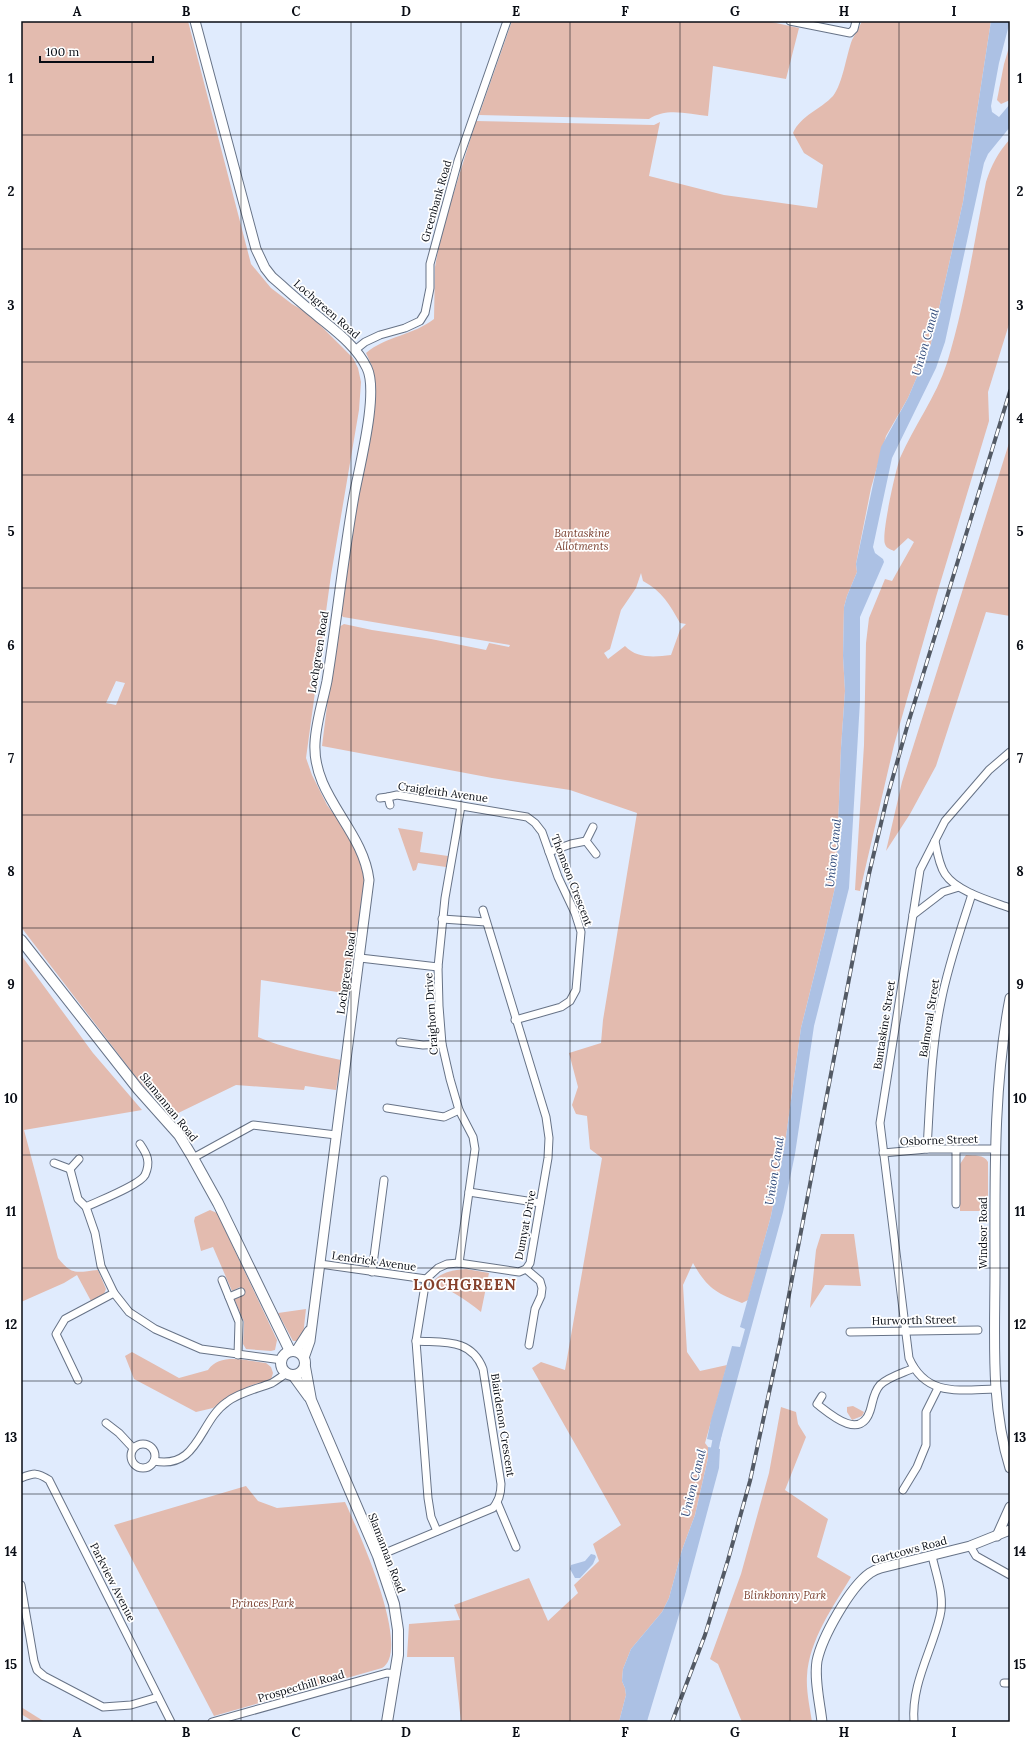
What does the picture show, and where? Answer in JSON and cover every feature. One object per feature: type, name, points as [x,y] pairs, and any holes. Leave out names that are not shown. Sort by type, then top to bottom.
[{"type":"main road","name":"Slamannan Road","points":[[21,940],[138,1089],[179,1135],[194,1158],[293,1351],[305,1362],[311,1400],[378,1556],[391,1593],[397,1618],[399,1648],[396,1674],[387,1722]]},
{"type":"main road","points":[[282,1360],[285,1355],[293,1351]]},
{"type":"main road","name":"Slamannan Road","points":[[282,1360],[283,1368],[290,1374],[311,1400]]},
{"type":"main road","points":[[290,1374],[300,1373],[305,1362]]},
{"type":"street","name":"Lochgreen Road","points":[[195,21],[256,249],[265,268],[272,277],[337,332],[355,350],[368,370],[371,388],[369,411],[352,509],[327,681],[315,742],[315,756],[322,782],[327,794],[361,850],[367,866],[369,880],[310,1341],[305,1362]]},
{"type":"street","name":"Greenbank Road","points":[[355,350],[365,342],[380,335],[405,328],[420,321],[425,313],[430,288],[430,264],[458,161],[507,21]]},
{"type":"street","points":[[790,21],[850,33],[854,29],[856,21]]},
{"type":"street","name":"Bantaskine Street","points":[[914,1368],[909,1358],[882,1153],[880,1123],[920,870],[945,821],[989,770],[1010,752]]},
{"type":"street","name":"Craigleith Avenue","points":[[390,806],[384,798],[397,794],[495,811]]},
{"type":"street","name":"Craighorn Drive","points":[[459,1263],[475,1149],[473,1137],[459,1110],[442,1044],[438,967],[442,919],[461,806]]},
{"type":"street","name":"Thomson Crescent","points":[[495,811],[527,817],[535,823],[542,832],[558,877],[575,913],[581,932],[576,990],[570,1001],[561,1007],[515,1020]]},
{"type":"street","points":[[586,841],[593,827]]},
{"type":"street","points":[[549,852],[571,844],[586,841]]},
{"type":"street","points":[[586,841],[596,854]]},
{"type":"street","points":[[934,842],[946,874],[959,887],[972,894],[1010,908]]},
{"type":"street","points":[[913,915],[943,892],[959,887]]},
{"type":"street","name":"Balmoral Street","points":[[927,1150],[934,1043],[941,1000],[952,955],[972,894]]},
{"type":"street","name":"Dumyat Drive","points":[[426,1279],[438,1268],[447,1264],[459,1263],[519,1272],[526,1269],[530,1263],[548,1158],[549,1138],[546,1118],[482,910]]},
{"type":"street","points":[[442,919],[486,922]]},
{"type":"street","points":[[360,958],[438,967]]},
{"type":"street","name":"Windsor Road","points":[[1010,998],[1001,1059],[996,1149],[995,1389],[1001,1433],[1010,1468]]},
{"type":"street","points":[[400,1042],[442,1044]]},
{"type":"street","points":[[388,1108],[444,1117],[459,1110]]},
{"type":"street","points":[[194,1158],[253,1125],[336,1135]]},
{"type":"street","points":[[86,1207],[131,1186],[145,1176],[149,1161],[147,1153],[140,1144]]},
{"type":"street","points":[[956,1149],[956,1204]]},
{"type":"street","name":"Osborne Street","points":[[882,1153],[927,1150],[996,1149]]},
{"type":"street","points":[[70,1169],[79,1158]]},
{"type":"street","points":[[54,1162],[70,1169]]},
{"type":"street","points":[[70,1169],[78,1198],[86,1207],[95,1233],[101,1266],[114,1293],[129,1312],[155,1330],[201,1349],[282,1360]]},
{"type":"street","points":[[372,1272],[384,1180]]},
{"type":"street","points":[[469,1192],[540,1203]]},
{"type":"street","name":"Lendrick Avenue","points":[[320,1264],[426,1279]]},
{"type":"street","points":[[526,1269],[540,1281],[542,1288],[541,1296],[535,1309],[529,1345]]},
{"type":"street","points":[[426,1279],[416,1341],[428,1498],[431,1517],[437,1531]]},
{"type":"street","points":[[222,1280],[240,1322],[238,1355]]},
{"type":"street","points":[[229,1297],[241,1292]]},
{"type":"street","points":[[78,1380],[56,1334],[65,1319],[114,1293]]},
{"type":"street","name":"Lochgreen Road","points":[[293,1351],[311,1326]]},
{"type":"street","name":"Hurworth Street","points":[[850,1332],[978,1330]]},
{"type":"street","name":"Blairdenon Crescent","points":[[416,1341],[457,1344],[466,1348],[479,1360],[502,1484],[501,1494],[497,1502]]},
{"type":"street","points":[[822,1396],[817,1404],[843,1423],[858,1424],[865,1420],[869,1413],[873,1398],[881,1384],[914,1368],[929,1384],[938,1388],[947,1390],[995,1389]]},
{"type":"street","points":[[154,1461],[163,1463],[185,1456],[195,1446],[218,1409],[226,1402],[236,1396],[290,1374]]},
{"type":"street","points":[[903,1490],[917,1467],[926,1445],[926,1412],[938,1388]]},
{"type":"street","points":[[106,1423],[119,1433],[133,1448]]},
{"type":"street","points":[[139,1444],[146,1444],[152,1448],[155,1454],[154,1461],[150,1466],[143,1468],[137,1466],[132,1462],[131,1455],[133,1448],[139,1444]]},
{"type":"street","name":"Parkview Avenue","points":[[21,1478],[31,1474],[40,1474],[49,1480],[171,1722]]},
{"type":"street","points":[[378,1556],[493,1508],[497,1502]]},
{"type":"street","points":[[497,1502],[516,1548]]},
{"type":"street","points":[[997,1536],[1010,1507]]},
{"type":"street","name":"Gartcows Road","points":[[822,1722],[816,1676],[817,1662],[825,1638],[846,1601],[859,1582],[870,1572],[889,1565],[970,1546],[1010,1530]]},
{"type":"street","points":[[970,1546],[976,1556],[1010,1575]]},
{"type":"street","points":[[914,1722],[915,1699],[919,1680],[941,1615],[941,1597],[932,1556]]},
{"type":"street","points":[[21,1585],[34,1660],[38,1670],[44,1676],[104,1707],[131,1705],[158,1697]]},
{"type":"street","name":"Prospecthill Road","points":[[212,1722],[387,1673],[396,1674]]},
{"type":"green space","points":[[21,21],[188,21],[251,264],[271,288],[292,304],[309,314],[353,358],[358,368],[361,382],[359,410],[331,575],[306,758],[312,775],[327,805],[347,832],[358,851],[365,880],[350,994],[261,980],[258,1037],[288,1048],[341,1060],[336,1090],[305,1086],[304,1090],[236,1085],[172,1116],[139,1081],[21,927]],"holes":[[[116,681],[125,683],[116,705],[106,703]]]},
{"type":"green space","points":[[512,21],[767,21],[799,28],[786,79],[713,66],[708,116],[678,112],[663,113],[649,119],[479,115]]},
{"type":"green space","name":"Bantaskine Allotments","points":[[862,21],[991,21],[963,202],[931,344],[908,398],[886,436],[871,488],[856,564],[857,572],[844,607],[843,656],[845,691],[841,748],[836,883],[801,1028],[785,1144],[771,1216],[748,1300],[742,1303],[713,1289],[703,1278],[693,1263],[683,1285],[687,1352],[700,1371],[727,1365],[705,1443],[708,1447],[708,1458],[695,1515],[682,1550],[669,1598],[662,1612],[631,1649],[623,1669],[622,1681],[626,1695],[619,1722],[461,1722],[454,1657],[407,1657],[409,1624],[460,1620],[454,1605],[529,1578],[548,1621],[578,1593],[574,1585],[599,1561],[593,1544],[621,1525],[532,1368],[541,1362],[565,1370],[602,1158],[590,1149],[587,1116],[576,1114],[572,1105],[578,1087],[569,1053],[601,1043],[603,1020],[637,813],[570,790],[492,778],[322,746],[333,658],[339,627],[344,624],[486,650],[489,643],[509,647],[510,645],[343,617],[339,611],[374,377],[372,366],[366,353],[382,343],[418,329],[434,319],[435,267],[441,234],[476,121],[654,125],[660,122],[649,176],[724,195],[817,208],[823,165],[804,153],[793,133],[796,127],[806,117],[833,96],[842,77],[852,40]],"holes":[[[641,573],[643,581],[655,589],[669,604],[680,623],[686,624],[680,630],[671,655],[646,656],[635,653],[625,646],[608,659],[604,653],[610,649],[621,610],[636,588]]]},
{"type":"green space","points":[[1010,44],[1010,100],[1001,104],[997,100],[1004,64]]},
{"type":"green space","points":[[1010,139],[1010,321],[988,392],[989,421],[936,597],[894,745],[860,891],[855,890],[864,745],[866,643],[869,618],[885,579],[892,581],[914,542],[908,538],[894,551],[888,548],[884,538],[895,475],[900,458],[937,388],[947,363],[964,296],[986,182],[995,159]]},
{"type":"green space","points":[[1010,440],[1010,616],[986,612],[936,766],[910,814],[886,851],[902,782]]},
{"type":"green space","points":[[398,828],[423,832],[420,852],[448,856],[446,867],[418,863],[416,870],[413,871]]},
{"type":"green space","points":[[21,955],[93,1053],[142,1110],[24,1130],[58,1258],[67,1268],[75,1272],[98,1270],[106,1289],[104,1294],[91,1301],[77,1275],[64,1283],[21,1302]]},
{"type":"green space","points":[[966,1155],[981,1157],[986,1159],[988,1162],[988,1211],[960,1211],[960,1164]]},
{"type":"green space","points":[[210,1210],[217,1213],[277,1340],[275,1350],[246,1349],[243,1344],[244,1322],[234,1298],[243,1294],[240,1287],[232,1291],[213,1247],[201,1251],[194,1221],[195,1217]]},
{"type":"green space","points":[[821,1234],[854,1234],[861,1286],[825,1285],[810,1308],[816,1250]]},
{"type":"green space","points":[[466,1269],[489,1273],[481,1312],[458,1295],[432,1283],[443,1274]]},
{"type":"green space","points":[[306,1309],[303,1336],[299,1341],[293,1341],[278,1313]]},
{"type":"green space","points":[[132,1352],[179,1378],[208,1370],[213,1364],[227,1359],[266,1363],[271,1367],[273,1373],[271,1380],[252,1385],[227,1397],[213,1408],[196,1412],[134,1379],[125,1356]]},
{"type":"green space","points":[[853,1406],[864,1412],[862,1416],[852,1420],[847,1412],[847,1407]]},
{"type":"green space","name":"Blinkbonny Park","points":[[781,1407],[796,1412],[798,1424],[806,1437],[785,1490],[828,1519],[817,1557],[851,1577],[823,1624],[812,1650],[807,1682],[812,1722],[742,1722],[718,1664],[710,1659],[741,1574],[769,1473]]},
{"type":"green space","name":"Princes Park","points":[[246,1486],[258,1501],[277,1508],[345,1502],[380,1588],[387,1614],[391,1638],[390,1657],[382,1668],[214,1716],[114,1525]]},
{"type":"green space","points":[[21,1707],[45,1722],[34,1722],[21,1714]]},
{"type":"water","points":[[991,21],[1010,21],[999,63],[991,106],[992,112],[999,117],[1010,104],[1010,127],[988,154],[984,163],[945,342],[936,368],[892,458],[873,547],[875,553],[883,559],[884,562],[860,617],[860,701],[849,888],[814,1026],[795,1154],[783,1212],[720,1442],[707,1439],[732,1346],[740,1347],[745,1329],[740,1327],[771,1216],[785,1144],[801,1028],[836,883],[841,748],[845,691],[843,656],[844,607],[857,572],[856,564],[881,447],[908,398],[931,344],[963,202]]},
{"type":"water","points":[[708,1447],[720,1449],[719,1468],[685,1595],[647,1722],[619,1722],[626,1695],[622,1681],[623,1669],[631,1649],[662,1612],[669,1598],[682,1550],[695,1515],[708,1458]]},
{"type":"water","points":[[591,1554],[595,1555],[596,1557],[593,1564],[580,1578],[575,1578],[570,1569],[571,1565],[585,1561]]},
{"type":"waterway","name":"Union Canal","points":[[713,1458],[718,1432]]},
{"type":"railway","points":[[672,1722],[705,1635],[750,1481],[780,1342],[869,874],[887,798],[907,727],[1010,391]]},
{"type":"district","name":"LOCHGREEN","points":[[465,1284]]}]
